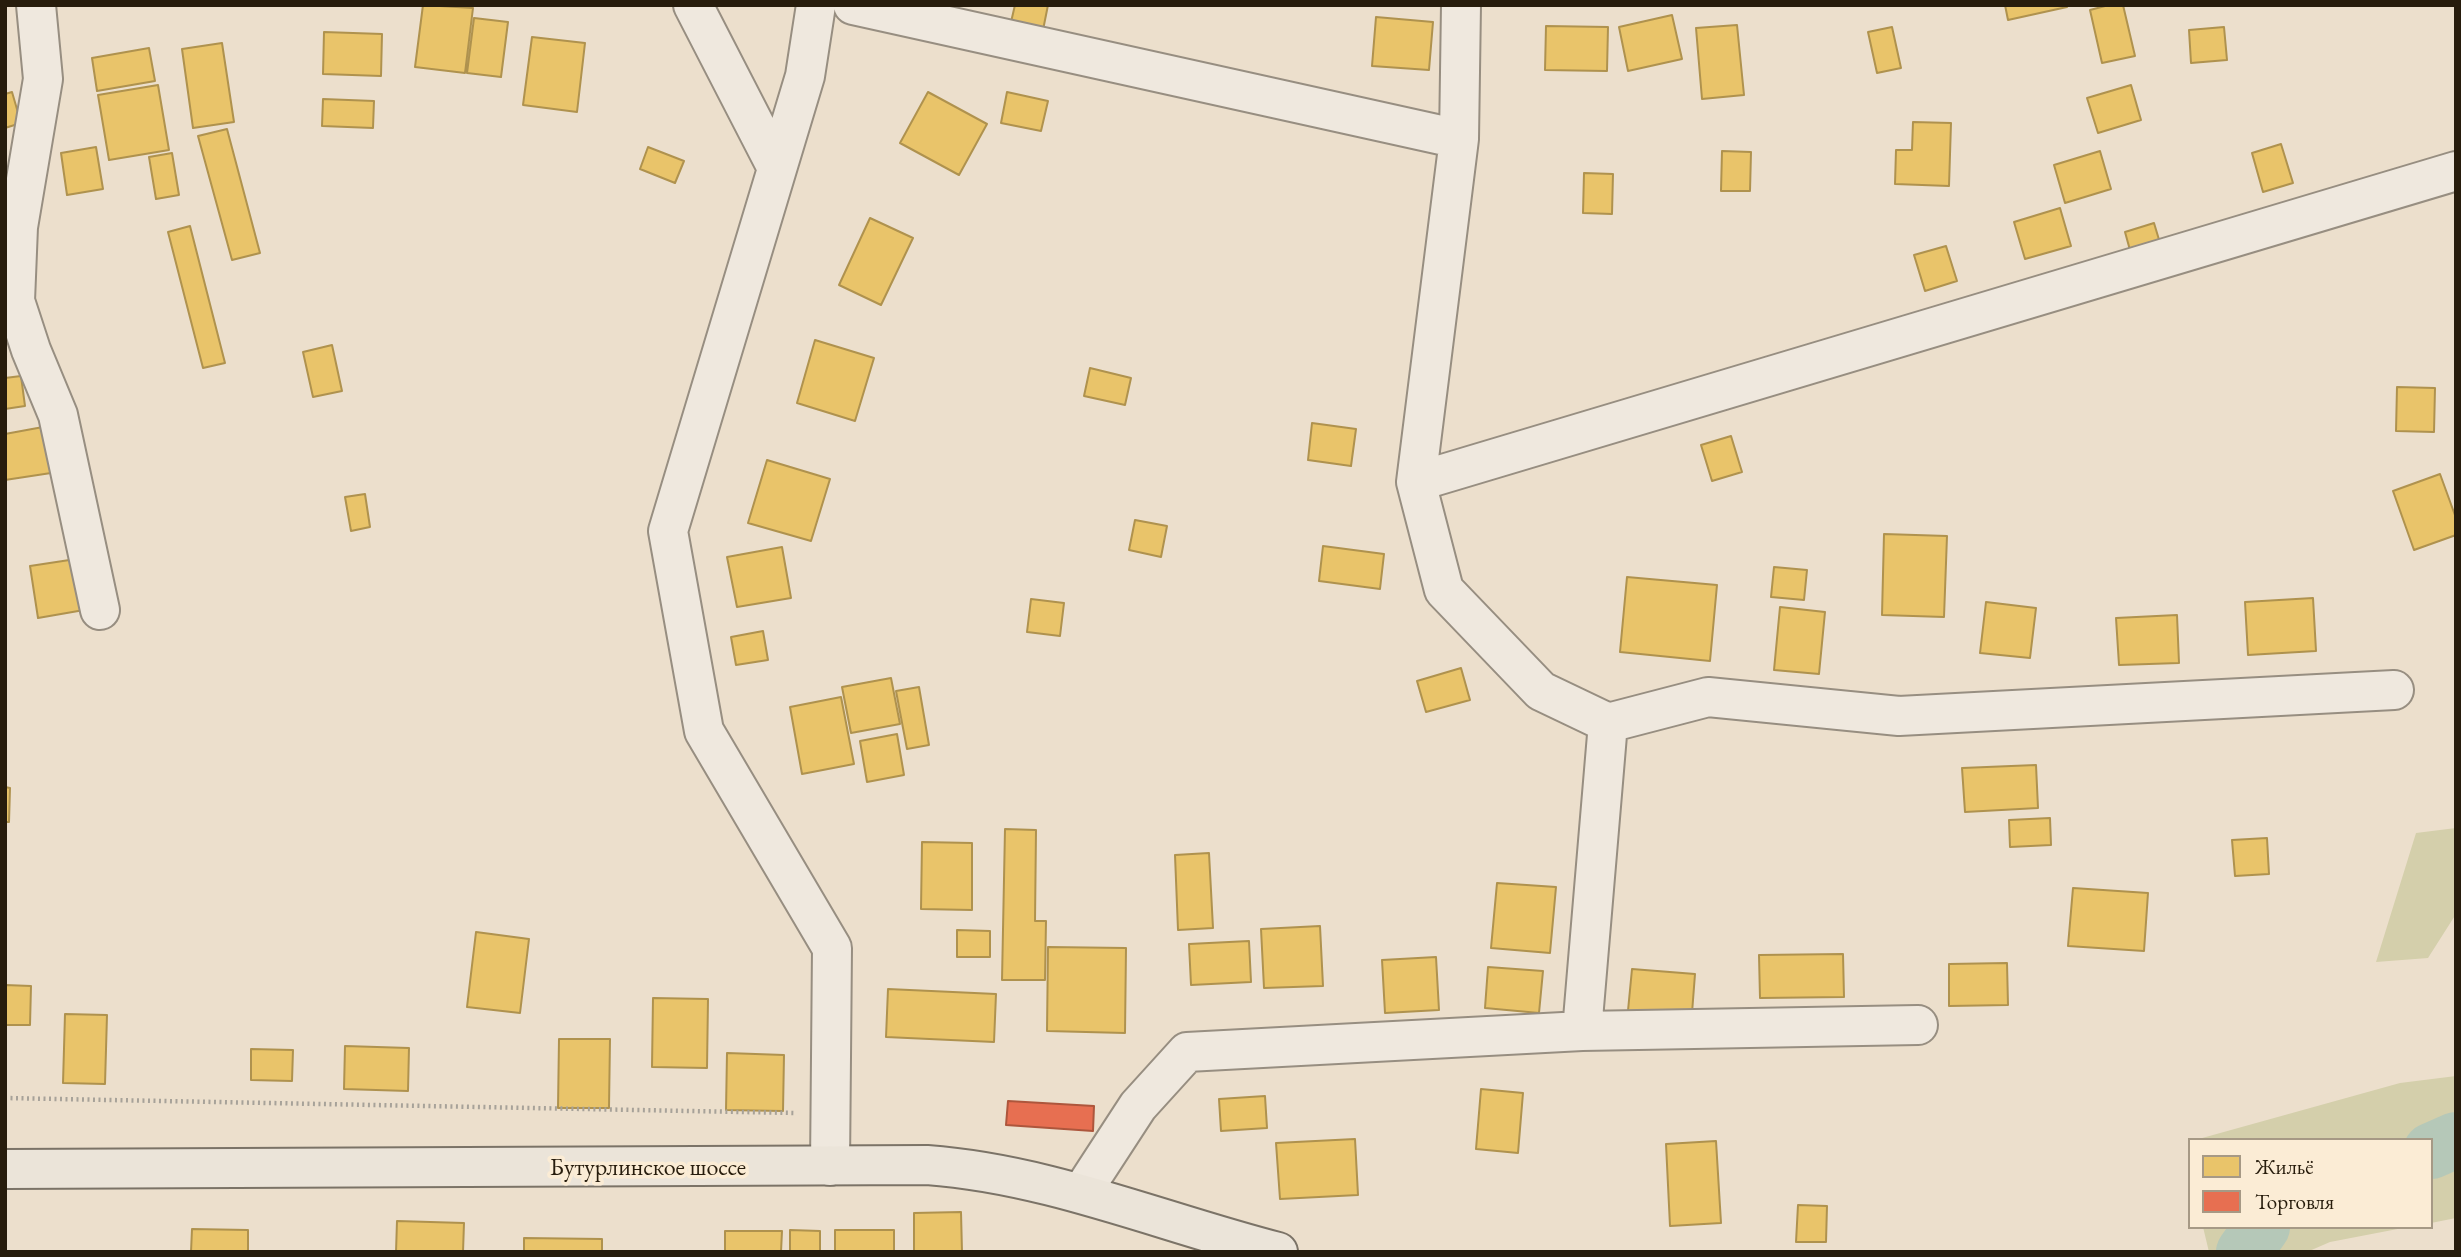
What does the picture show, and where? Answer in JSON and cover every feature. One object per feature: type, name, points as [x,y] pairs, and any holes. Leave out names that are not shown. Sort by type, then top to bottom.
[{"type":"main road","name":"Бутурлинское шоссе","points":[[5,1169],[958,1167],[1082,1192],[1278,1252]]},
{"type":"street","points":[[36,5],[43,79],[18,227],[15,302],[31,350],[58,415],[100,610]]},
{"type":"street","points":[[693,5],[777,168]]},
{"type":"street","points":[[816,5],[804,76],[668,531],[705,732],[832,948],[830,1166]]},
{"type":"street","points":[[853,5],[1459,139]]},
{"type":"street","points":[[1461,5],[1459,139],[1416,482],[1444,590],[1541,691],[1608,723],[1707,697],[1899,716],[2394,690]]},
{"type":"street","points":[[1416,482],[2456,171]]},
{"type":"street","points":[[1582,1031],[1608,723]]},
{"type":"street","points":[[1082,1192],[1138,1106],[1187,1052],[1582,1031],[1918,1025]]},
{"type":"path","points":[[5,1098],[829,1114]]},
{"type":"shaded area","points":[[2456,828],[2456,914],[2428,958],[2376,962],[2416,833]]},
{"type":"shaded area","points":[[2456,1076],[2456,1218],[2433,1223],[2433,1138],[2202,1138],[2400,1083]]},
{"type":"shaded area","points":[[2203,1229],[2398,1229],[2330,1242],[2307,1252],[2209,1252]]},
{"type":"building: Жильё","points":[[423,5],[473,8],[465,73],[415,67]]},
{"type":"building: Жильё","points":[[1015,5],[1048,5],[1043,30],[1011,22]]},
{"type":"building: Жильё","points":[[2005,5],[2067,5],[2067,7],[2008,20]]},
{"type":"building: Жильё","points":[[2123,5],[2135,56],[2102,63],[2090,10]]},
{"type":"building: Жильё","points":[[1672,15],[1682,59],[1628,71],[1619,27]]},
{"type":"building: Жильё","points":[[1376,17],[1433,22],[1429,70],[1372,66]]},
{"type":"building: Жильё","points":[[474,18],[508,22],[501,77],[467,73]]},
{"type":"building: Жильё","points":[[1737,25],[1744,95],[1702,99],[1696,28]]},
{"type":"building: Жильё","points":[[1546,26],[1608,27],[1607,71],[1545,70]]},
{"type":"building: Жильё","points":[[1892,27],[1901,68],[1877,73],[1868,32]]},
{"type":"building: Жильё","points":[[2224,27],[2227,60],[2191,63],[2189,30]]},
{"type":"building: Жильё","points":[[324,32],[382,34],[381,76],[323,74]]},
{"type":"building: Жильё","points":[[532,37],[585,43],[577,112],[523,105]]},
{"type":"building: Жильё","points":[[222,43],[234,122],[193,128],[182,49]]},
{"type":"building: Жильё","points":[[149,48],[155,81],[97,91],[92,58]]},
{"type":"building: Жильё","points":[[158,85],[169,150],[109,160],[98,95]]},
{"type":"building: Жильё","points":[[2131,85],[2141,120],[2098,133],[2087,98]]},
{"type":"building: Жильё","points":[[12,92],[21,123],[5,128],[5,94]]},
{"type":"building: Жильё","points":[[928,92],[987,124],[959,175],[900,143]]},
{"type":"building: Жильё","points":[[1007,92],[1048,101],[1041,131],[1001,123]]},
{"type":"building: Жильё","points":[[323,99],[374,101],[373,128],[322,126]]},
{"type":"building: Жильё","points":[[1913,122],[1951,123],[1949,186],[1895,184],[1896,150],[1912,150]]},
{"type":"building: Жильё","points":[[227,129],[260,253],[232,260],[198,136]]},
{"type":"building: Жильё","points":[[2281,144],[2293,183],[2263,192],[2252,153]]},
{"type":"building: Жильё","points":[[96,147],[103,189],[67,195],[61,153]]},
{"type":"building: Жильё","points":[[648,147],[684,161],[675,183],[640,169]]},
{"type":"building: Жильё","points":[[1722,151],[1751,152],[1750,191],[1721,191]]},
{"type":"building: Жильё","points":[[2100,151],[2111,189],[2065,203],[2054,165]]},
{"type":"building: Жильё","points":[[172,153],[179,195],[156,199],[149,157]]},
{"type":"building: Жильё","points":[[1584,173],[1613,174],[1612,214],[1583,213]]},
{"type":"building: Жильё","points":[[2060,208],[2071,246],[2025,259],[2014,222]]},
{"type":"building: Жильё","points":[[870,218],[913,238],[881,305],[839,285]]},
{"type":"building: Жильё","points":[[2154,223],[2166,263],[2136,272],[2125,232]]},
{"type":"building: Жильё","points":[[190,226],[225,363],[203,368],[168,232]]},
{"type":"building: Жильё","points":[[1946,246],[1957,281],[1925,291],[1914,255]]},
{"type":"building: Жильё","points":[[815,340],[874,358],[855,421],[797,403]]},
{"type":"building: Жильё","points":[[332,345],[342,391],[313,397],[303,352]]},
{"type":"building: Жильё","points":[[1090,368],[1131,378],[1125,405],[1084,396]]},
{"type":"building: Жильё","points":[[21,376],[25,406],[5,409],[5,378]]},
{"type":"building: Жильё","points":[[2397,387],[2435,388],[2434,432],[2396,431]]},
{"type":"building: Жильё","points":[[1312,423],[1356,429],[1351,466],[1308,460]]},
{"type":"building: Жильё","points":[[43,427],[51,473],[5,480],[5,434]]},
{"type":"building: Жильё","points":[[1731,436],[1742,472],[1712,481],[1701,445]]},
{"type":"building: Жильё","points":[[767,460],[830,479],[811,541],[748,523]]},
{"type":"building: Жильё","points":[[2440,474],[2456,518],[2456,535],[2414,550],[2393,491]]},
{"type":"building: Жильё","points":[[365,494],[370,527],[351,531],[345,497]]},
{"type":"building: Жильё","points":[[1135,520],[1167,526],[1161,557],[1129,550]]},
{"type":"building: Жильё","points":[[1884,534],[1947,536],[1944,617],[1882,615]]},
{"type":"building: Жильё","points":[[1323,546],[1384,554],[1380,589],[1319,581]]},
{"type":"building: Жильё","points":[[782,547],[791,598],[737,607],[727,557]]},
{"type":"building: Жильё","points":[[76,559],[84,610],[38,618],[30,566]]},
{"type":"building: Жильё","points":[[1774,567],[1807,570],[1804,600],[1771,597]]},
{"type":"building: Жильё","points":[[1627,577],[1717,585],[1710,661],[1620,652]]},
{"type":"building: Жильё","points":[[2313,598],[2316,651],[2248,655],[2245,602]]},
{"type":"building: Жильё","points":[[1031,599],[1064,603],[1060,636],[1027,632]]},
{"type":"building: Жильё","points":[[1986,602],[2036,608],[2030,658],[1980,653]]},
{"type":"building: Жильё","points":[[1780,607],[1825,612],[1819,674],[1774,670]]},
{"type":"building: Жильё","points":[[2177,615],[2179,663],[2119,665],[2116,618]]},
{"type":"building: Жильё","points":[[763,631],[768,660],[736,665],[731,637]]},
{"type":"building: Жильё","points":[[1461,668],[1470,700],[1426,712],[1417,681]]},
{"type":"building: Жильё","points":[[891,678],[900,724],[851,733],[842,687]]},
{"type":"building: Жильё","points":[[919,687],[929,745],[907,749],[896,691]]},
{"type":"building: Жильё","points":[[841,697],[854,764],[802,774],[790,707]]},
{"type":"building: Жильё","points":[[897,734],[904,775],[867,782],[860,741]]},
{"type":"building: Жильё","points":[[2036,765],[2038,808],[1965,812],[1962,768]]},
{"type":"building: Жильё","points":[[5,787],[10,788],[9,822],[5,822]]},
{"type":"building: Жильё","points":[[2050,818],[2051,845],[2010,847],[2009,820]]},
{"type":"building: Жильё","points":[[1005,829],[1036,830],[1035,921],[1046,921],[1045,980],[1002,980]]},
{"type":"building: Жильё","points":[[2267,838],[2269,874],[2235,876],[2232,840]]},
{"type":"building: Жильё","points":[[922,842],[972,843],[972,910],[921,909]]},
{"type":"building: Жильё","points":[[1209,853],[1213,928],[1178,930],[1175,855]]},
{"type":"building: Жильё","points":[[1497,883],[1556,887],[1550,953],[1491,948]]},
{"type":"building: Жильё","points":[[2073,888],[2148,893],[2144,951],[2068,946]]},
{"type":"building: Жильё","points":[[1320,926],[1323,986],[1264,988],[1261,929]]},
{"type":"building: Жильё","points":[[957,930],[990,931],[990,957],[957,957]]},
{"type":"building: Жильё","points":[[476,932],[529,939],[520,1013],[467,1007]]},
{"type":"building: Жильё","points":[[1249,941],[1251,982],[1191,985],[1189,944]]},
{"type":"building: Жильё","points":[[1048,947],[1126,948],[1125,1033],[1047,1031]]},
{"type":"building: Жильё","points":[[1843,954],[1844,997],[1760,998],[1759,955]]},
{"type":"building: Жильё","points":[[1436,957],[1439,1010],[1385,1013],[1382,960]]},
{"type":"building: Жильё","points":[[2007,963],[2008,1005],[1949,1006],[1949,964]]},
{"type":"building: Жильё","points":[[1488,967],[1543,971],[1539,1013],[1485,1008]]},
{"type":"building: Жильё","points":[[1632,969],[1695,974],[1691,1026],[1627,1021]]},
{"type":"building: Жильё","points":[[5,985],[31,986],[30,1025],[5,1025]]},
{"type":"building: Жильё","points":[[888,989],[996,994],[994,1042],[886,1037]]},
{"type":"building: Жильё","points":[[653,998],[708,999],[707,1068],[652,1067]]},
{"type":"building: Жильё","points":[[65,1014],[107,1015],[105,1084],[63,1083]]},
{"type":"building: Жильё","points":[[559,1039],[610,1039],[609,1108],[558,1108]]},
{"type":"building: Жильё","points":[[345,1046],[409,1048],[408,1091],[344,1089]]},
{"type":"building: Жильё","points":[[251,1049],[293,1050],[292,1081],[251,1080]]},
{"type":"building: Жильё","points":[[727,1053],[784,1055],[783,1111],[726,1110]]},
{"type":"building: Жильё","points":[[1481,1089],[1523,1093],[1518,1153],[1476,1149]]},
{"type":"building: Жильё","points":[[1265,1096],[1267,1128],[1221,1131],[1219,1099]]},
{"type":"building: Жильё","points":[[1355,1139],[1358,1195],[1280,1199],[1276,1143]]},
{"type":"building: Жильё","points":[[1716,1141],[1721,1223],[1670,1226],[1666,1144]]},
{"type":"building: Жильё","points":[[1798,1205],[1827,1206],[1826,1242],[1796,1242]]},
{"type":"building: Жильё","points":[[961,1212],[962,1252],[914,1252],[914,1213]]},
{"type":"building: Жильё","points":[[397,1221],[464,1223],[463,1252],[396,1252]]},
{"type":"building: Жильё","points":[[192,1229],[248,1230],[248,1252],[191,1252]]},
{"type":"building: Жильё","points":[[790,1230],[820,1231],[820,1252],[790,1252]]},
{"type":"building: Жильё","points":[[835,1230],[894,1230],[894,1252],[835,1252]]},
{"type":"building: Жильё","points":[[725,1231],[782,1231],[781,1252],[725,1252]]},
{"type":"building: Жильё","points":[[524,1238],[602,1239],[602,1252],[524,1252]]},
{"type":"building: Торговля","points":[[1008,1101],[1094,1106],[1093,1131],[1006,1125]]},
{"type":"waterway","points":[[2433,1150],[2456,1140]]},
{"type":"waterway","points":[[2244,1252],[2261,1229]]}]
